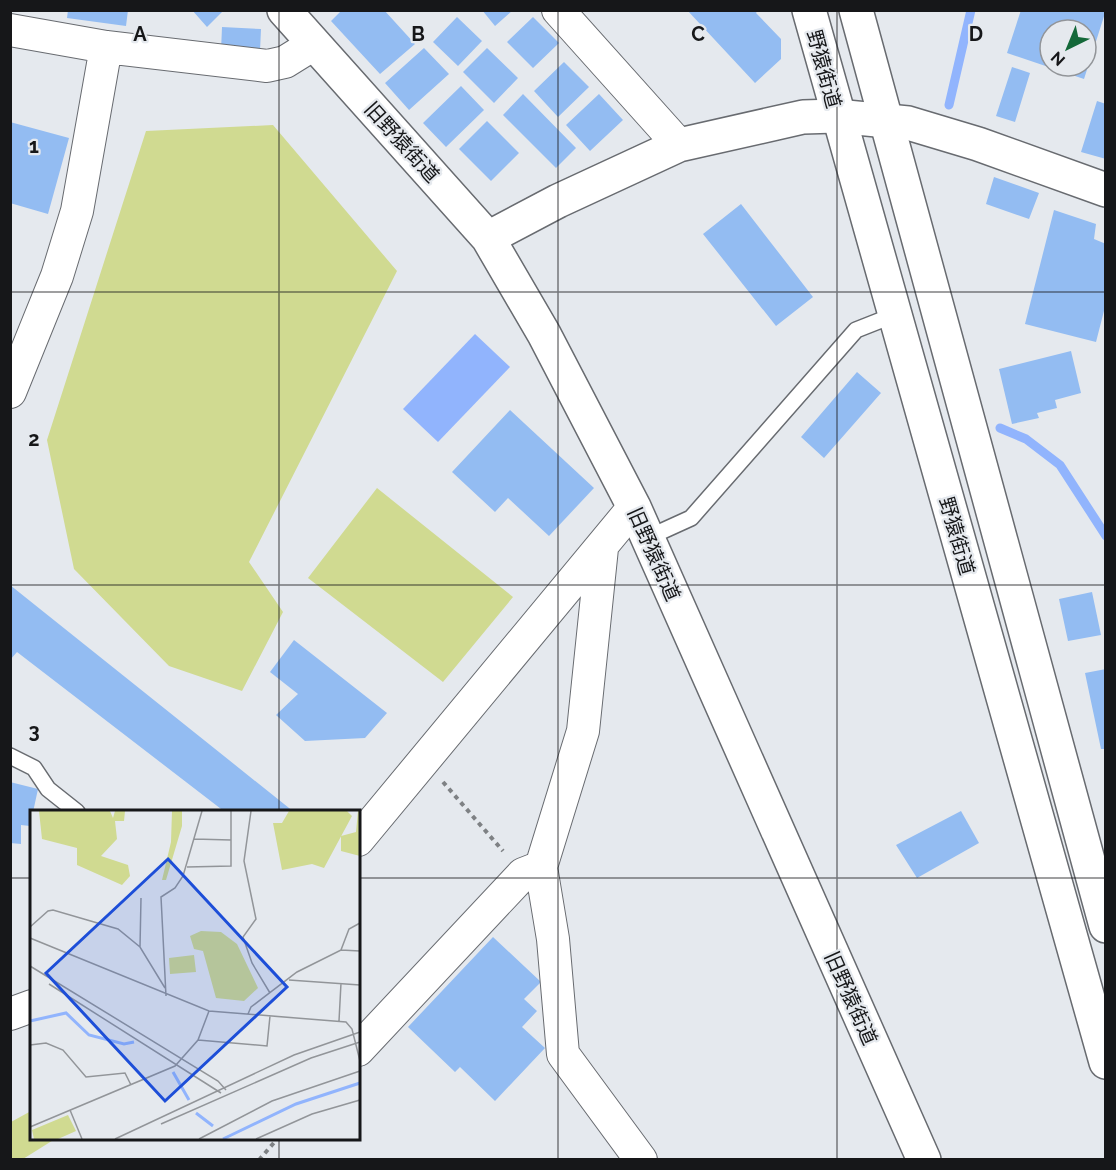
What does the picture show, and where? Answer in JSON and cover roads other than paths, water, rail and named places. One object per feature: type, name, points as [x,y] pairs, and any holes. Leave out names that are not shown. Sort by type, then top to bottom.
[{"type":"main road","name":"旧野猿街道","points":[[284,10],[489,238],[544,334],[634,507],[924,1160]]},
{"type":"main road","name":"野猿街道","points":[[809,10],[836,116],[1106,1062]]},
{"type":"main road","name":"野猿街道","points":[[856,10],[1106,926]]},
{"type":"main road","points":[[489,238],[558,201],[679,145],[803,117],[836,116],[909,123],[978,144],[1106,190]]},
{"type":"street","points":[[558,10],[679,145]]},
{"type":"street","points":[[10,30],[106,47],[267,66],[285,62],[314,44]]},
{"type":"street","points":[[10,392],[57,276],[77,211],[106,47]]},
{"type":"street","points":[[360,838],[634,507]]},
{"type":"street","points":[[360,1048],[532,871],[583,731],[602,548]]},
{"type":"street","points":[[532,871],[553,939],[563,1054],[641,1160]]},
{"type":"street","points":[[10,1014],[30,1007]]},
{"type":"lane","points":[[647,538],[691,518],[856,330],[894,315]]},
{"type":"lane","points":[[10,756],[34,768],[48,789],[74,810]]},
{"type":"water","points":[[475,334],[510,367],[438,442],[403,409]]},
{"type":"waterway","points":[[949,105],[971,10]]},
{"type":"waterway","points":[[1000,428],[1026,439],[1060,465],[1106,536]]}]
